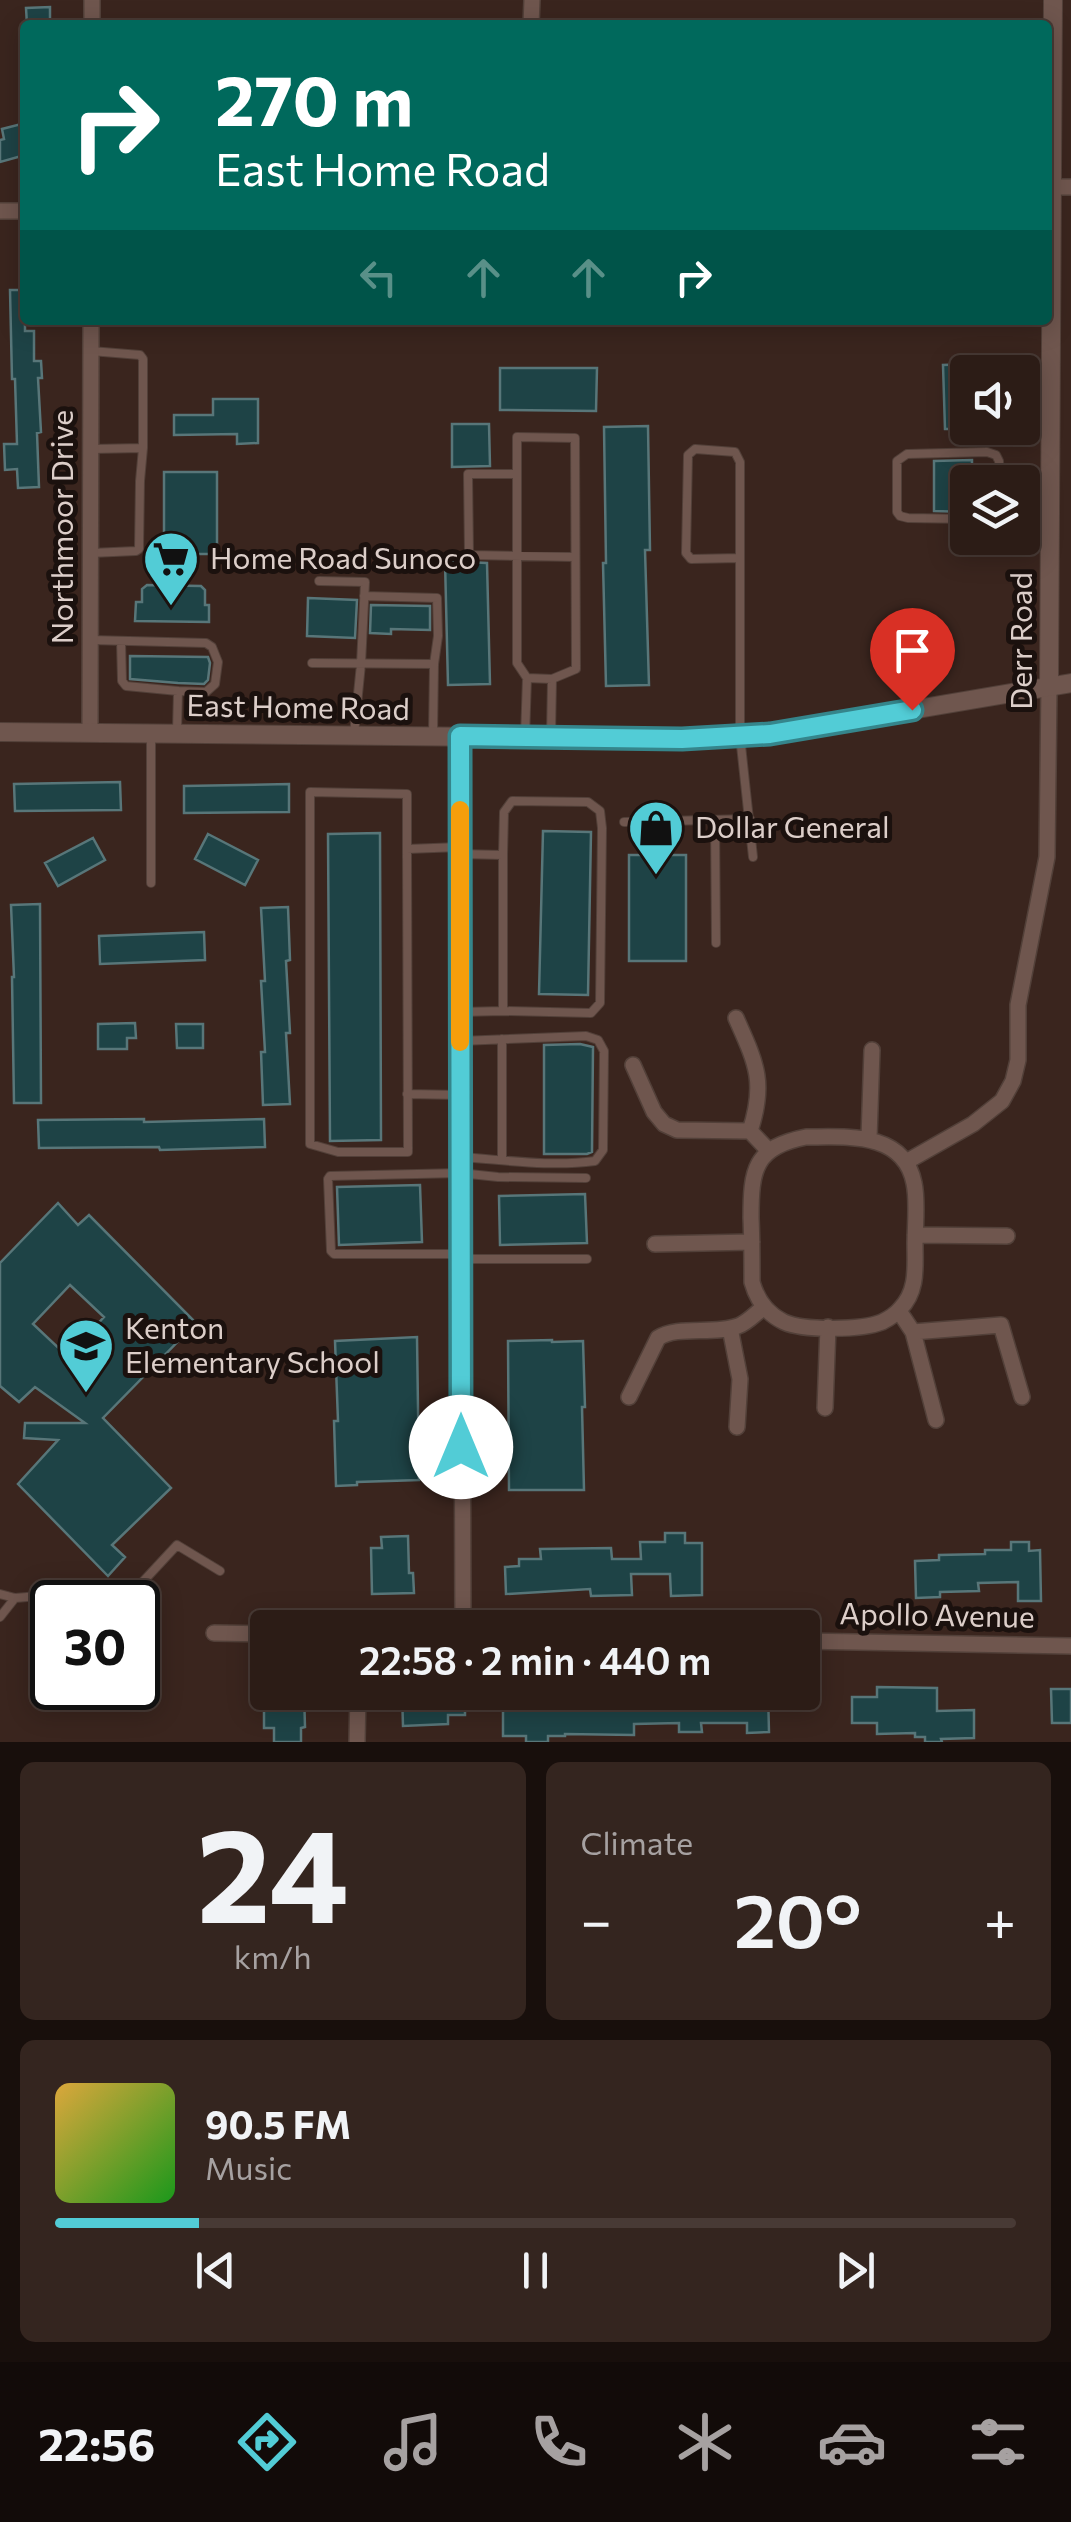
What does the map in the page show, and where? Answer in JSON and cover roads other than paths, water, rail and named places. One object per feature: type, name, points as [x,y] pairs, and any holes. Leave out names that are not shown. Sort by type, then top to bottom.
[{"type":"street","name":"Derr Road","points":[[1052,224],[1061,187],[1053,0]]},
{"type":"street","name":"Northmoor Drive","points":[[90,733],[92,325]]},
{"type":"street","name":"Derr Road","points":[[906,1162],[973,1124],[1002,1101],[1018,1060],[1018,1005],[1047,857],[1049,325]]},
{"type":"street","name":"East Home Road","points":[[0,732],[682,739],[822,726],[1071,683]]},
{"type":"street","points":[[460,736],[462,1610]]},
{"type":"street","points":[[736,1018],[756,1061],[760,1090],[750,1131]]},
{"type":"street","points":[[869,1138],[872,1050]]},
{"type":"street","points":[[633,1065],[654,1112],[664,1124],[677,1130],[750,1131],[769,1151]]},
{"type":"street","points":[[806,1137],[869,1138],[906,1162],[914,1182],[915,1278],[909,1298],[899,1311],[884,1321],[864,1326],[800,1327],[782,1322],[764,1307],[752,1282],[751,1184],[757,1165],[769,1151],[786,1141],[806,1137]]},
{"type":"street","points":[[915,1235],[1007,1236]]},
{"type":"street","points":[[655,1244],[752,1242]]},
{"type":"street","points":[[628,1397],[658,1338],[666,1332],[715,1332],[741,1326],[764,1307]]},
{"type":"street","points":[[899,1311],[913,1332],[936,1420]]},
{"type":"street","points":[[913,1332],[1001,1325],[1022,1397]]},
{"type":"street","points":[[826,1408],[828,1327]]},
{"type":"street","points":[[730,1328],[740,1379],[737,1426]]},
{"type":"street","points":[[214,1633],[250,1634]]},
{"type":"street","name":"Apollo Avenue","points":[[820,1641],[1071,1646]]},
{"type":"street","points":[[358,1710],[358,1742]]},
{"type":"lane","points":[[91,351],[140,355],[143,359],[139,549],[91,553]]},
{"type":"lane","points":[[1040,420],[1050,420]]},
{"type":"lane","points":[[525,737],[527,678],[517,664],[517,436],[575,438],[576,669],[552,679],[527,678]]},
{"type":"lane","points":[[91,449],[143,448]]},
{"type":"lane","points":[[740,558],[691,559],[686,553],[688,455],[695,450],[735,452],[740,462],[740,558],[740,736],[754,856]]},
{"type":"lane","points":[[950,519],[900,516],[897,461],[907,454],[987,452],[996,455],[999,465]]},
{"type":"lane","points":[[517,474],[468,474],[470,555],[576,557]]},
{"type":"lane","points":[[1040,506],[1050,506]]},
{"type":"lane","points":[[319,582],[365,582],[354,734]]},
{"type":"lane","points":[[364,596],[437,598],[433,736]]},
{"type":"lane","points":[[91,640],[120,641],[206,644],[212,647],[218,662],[215,684],[206,692],[126,686],[122,680],[120,641]]},
{"type":"lane","points":[[312,664],[434,664]]},
{"type":"lane","points":[[551,738],[552,679]]},
{"type":"lane","points":[[177,734],[178,691]]},
{"type":"lane","points":[[151,734],[152,883]]},
{"type":"lane","points":[[310,792],[407,794],[406,849],[408,1152],[338,1152],[310,1144],[310,792]]},
{"type":"lane","points":[[460,1012],[591,1013],[600,1003],[602,828],[600,811],[588,802],[512,801],[504,812],[503,1011]]},
{"type":"lane","points":[[715,820],[716,943]]},
{"type":"lane","points":[[624,822],[750,820]]},
{"type":"lane","points":[[406,849],[502,855]]},
{"type":"lane","points":[[460,1040],[586,1036],[598,1040],[604,1051],[604,1150],[596,1161],[579,1163],[502,1160],[330,1176],[331,1251],[587,1258]]},
{"type":"lane","points":[[502,1039],[502,1160]]},
{"type":"lane","points":[[407,1094],[460,1095]]},
{"type":"lane","points":[[460,1165],[498,1177],[586,1178]]},
{"type":"lane","points":[[0,1594],[15,1598],[137,1588],[177,1545],[220,1571]]},
{"type":"lane","points":[[0,1617],[15,1598]]},
{"type":"place","name":"Home Road Sunoco","points":[[171,608]]},
{"type":"place","name":"Dollar General","points":[[656,877]]},
{"type":"place","name":"Kenton Elementary School","points":[[86,1395]]}]
